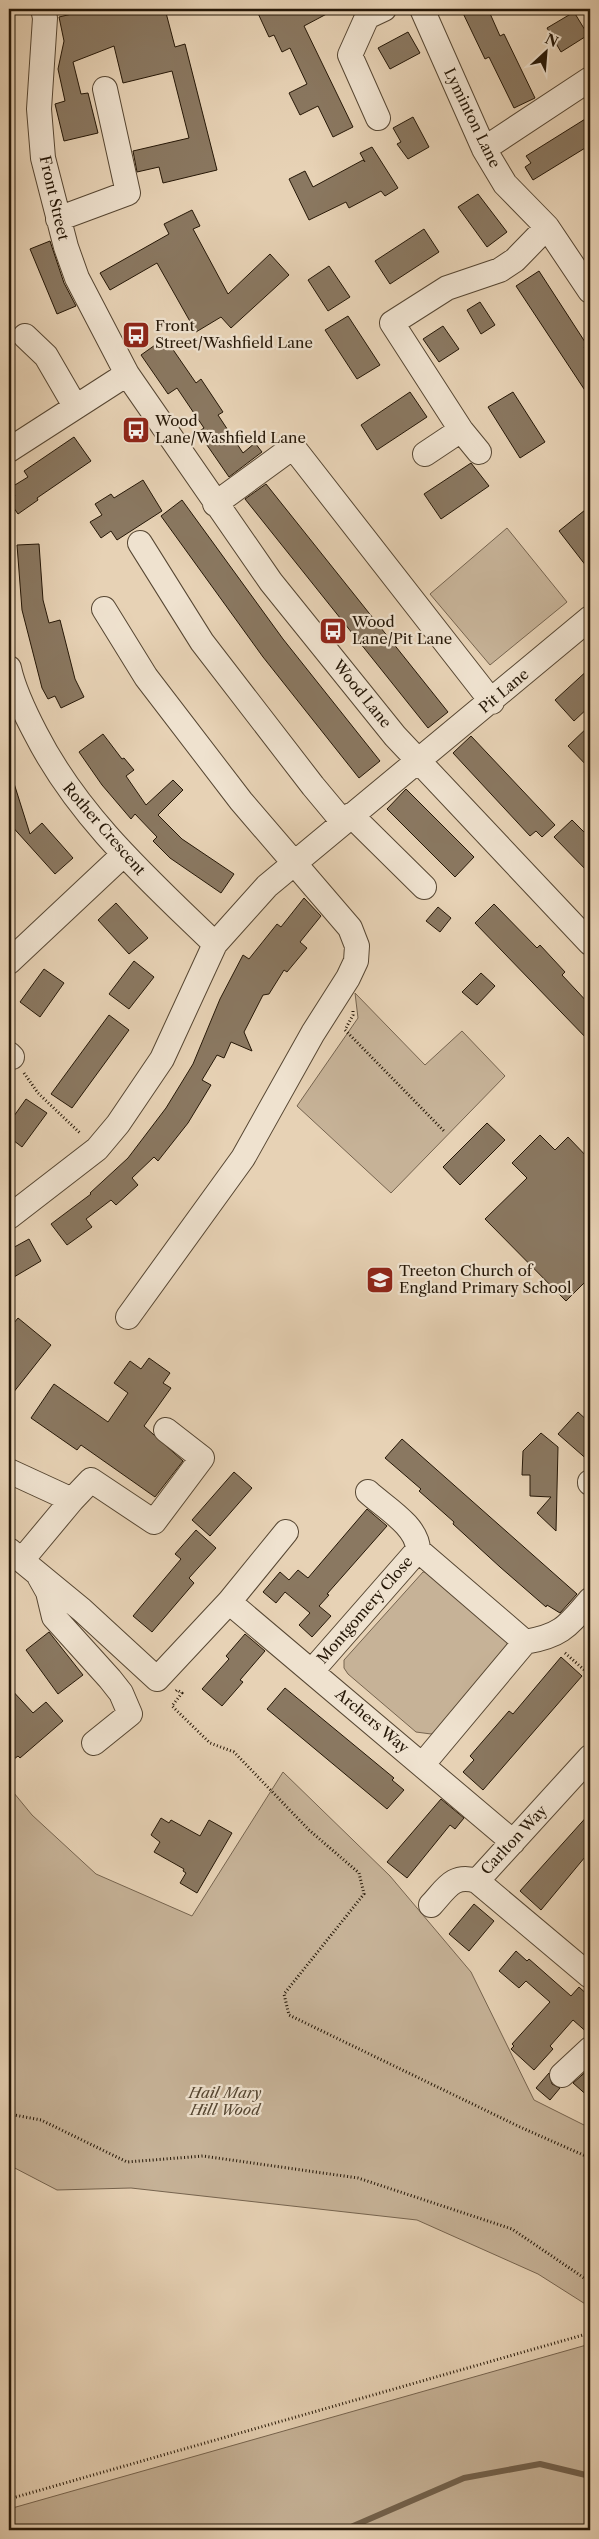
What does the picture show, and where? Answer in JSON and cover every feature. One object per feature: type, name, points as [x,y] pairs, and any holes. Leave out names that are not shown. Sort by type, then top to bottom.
[{"type":"street","name":"Front Street","points":[[43,9],[45,18],[39,110],[44,158],[58,219],[77,278],[126,374]]},
{"type":"street","points":[[378,118],[350,54],[367,17],[384,9]]},
{"type":"street","name":"Lyminton Lane","points":[[422,9],[484,149],[505,184],[547,228],[590,289]]},
{"type":"street","points":[[484,149],[590,79]]},
{"type":"street","points":[[58,219],[128,193],[105,89]]},
{"type":"street","points":[[479,452],[461,430],[392,323],[448,288],[500,270],[515,260],[547,228]]},
{"type":"street","points":[[25,336],[46,356],[76,406]]},
{"type":"street","points":[[9,450],[126,374]]},
{"type":"street","name":"Wood Lane","points":[[126,374],[271,582],[417,760],[590,943]]},
{"type":"street","points":[[425,454],[461,430]]},
{"type":"street","points":[[215,504],[293,447],[492,702]]},
{"type":"street","points":[[140,543],[202,642],[313,786],[424,887]]},
{"type":"street","points":[[104,609],[146,677],[241,801],[350,928],[357,946],[356,961],[348,978],[313,1034],[243,1158],[128,1317]]},
{"type":"street","name":"Pit Lane","points":[[417,760],[492,702],[590,618]]},
{"type":"street","name":"Rother Crescent","points":[[9,668],[12,682],[28,720],[50,761],[78,802],[122,855],[215,944]]},
{"type":"street","points":[[9,1217],[97,1148],[118,1124],[162,1059],[215,944],[267,886],[417,760]]},
{"type":"street","points":[[9,962],[122,855]]},
{"type":"street","points":[[23,1561],[72,1500],[92,1480],[154,1522],[202,1458],[166,1430]]},
{"type":"street","points":[[9,1471],[72,1500]]},
{"type":"street","points":[[368,1492],[410,1528],[418,1543],[418,1550]]},
{"type":"street","points":[[23,1561],[82,1610],[156,1679],[229,1602],[286,1532]]},
{"type":"street","name":"Montgomery Close","points":[[312,1671],[418,1550],[536,1640]]},
{"type":"street","points":[[23,1561],[48,1592],[54,1617],[121,1693],[130,1714],[94,1743]]},
{"type":"street","points":[[422,1764],[536,1640],[562,1631],[590,1600]]},
{"type":"street","name":"Archers Way","points":[[229,1602],[513,1842]]},
{"type":"street","name":"Carlton Way","points":[[590,1757],[477,1881],[590,1976]]},
{"type":"street","points":[[431,1905],[456,1880],[462,1877],[477,1881]]},
{"type":"street","points":[[562,2074],[590,2049]]},
{"type":"path","points":[[348,978],[353,1014],[345,1030],[445,1132]]},
{"type":"path","points":[[38,1093],[97,1148]]},
{"type":"path","points":[[536,1640],[590,1675]]},
{"type":"path","points":[[156,1679],[174,1694],[177,1690],[182,1693],[172,1706],[210,1743],[234,1752],[309,1830],[359,1874],[364,1894],[284,1994],[289,2015],[520,2127],[590,2158]]},
{"type":"path","points":[[9,2114],[41,2120],[127,2162],[203,2156],[358,2178],[512,2229],[590,2282]]},
{"type":"path","points":[[9,2499],[590,2333]]},
{"type":"green space","points":[[507,528],[567,602],[490,665],[430,594]]},
{"type":"green space","points":[[355,993],[425,1065],[462,1031],[505,1076],[391,1193],[297,1106],[358,1018]]},
{"type":"green space","points":[[423,1572],[429,1572],[507,1639],[507,1645],[437,1731],[431,1734],[416,1732],[348,1674],[344,1668],[344,1660]]},
{"type":"green space","name":"Hail Mary Hill Wood","points":[[283,1772],[390,1876],[471,1972],[534,2100],[590,2128],[590,2307],[538,2274],[417,2220],[131,2188],[57,2190],[9,2165],[9,1787],[32,1815],[96,1874],[192,1916]]},
{"type":"green space","points":[[590,2344],[590,2530],[9,2530],[9,2509]]},
{"type":"building","points":[[93,9],[165,9],[175,47],[185,44],[217,170],[163,183],[159,167],[137,172],[133,151],[189,138],[172,71],[123,83],[114,46],[73,62],[81,94],[88,93],[98,133],[64,141],[55,104],[65,101],[58,69],[64,41],[59,17]]},
{"type":"building","points":[[256,9],[336,9],[304,26],[353,127],[333,137],[318,106],[300,115],[289,93],[307,84],[290,48],[282,52],[274,35],[269,37]]},
{"type":"building","points":[[461,9],[488,9],[500,36],[504,34],[535,98],[514,108],[489,57],[485,59]]},
{"type":"building","points":[[574,12],[588,35],[561,52],[547,28]]},
{"type":"building","points":[[408,32],[420,53],[390,69],[378,48]]},
{"type":"building","points":[[590,116],[590,145],[533,180],[525,167],[531,163],[526,156]]},
{"type":"building","points":[[413,117],[429,147],[408,159],[397,144],[401,142],[393,128]]},
{"type":"building","points":[[372,147],[398,188],[385,196],[381,191],[349,208],[346,202],[309,220],[289,179],[305,171],[313,187],[363,160],[365,162],[360,153]]},
{"type":"building","points":[[478,194],[507,232],[487,247],[458,207]]},
{"type":"building","points":[[192,210],[200,226],[193,229],[228,294],[270,254],[289,275],[231,328],[221,317],[196,332],[157,263],[110,290],[100,273],[169,234],[164,224]]},
{"type":"building","points":[[424,229],[439,252],[390,284],[375,261]]},
{"type":"building","points":[[50,241],[64,283],[76,306],[57,314],[30,249]]},
{"type":"building","points":[[329,266],[350,297],[328,311],[308,280]]},
{"type":"building","points":[[539,271],[587,345],[584,347],[590,356],[590,398],[516,286]]},
{"type":"building","points":[[480,302],[495,325],[481,334],[467,310]]},
{"type":"building","points":[[348,316],[380,365],[357,379],[325,330]]},
{"type":"building","points":[[443,326],[459,349],[439,362],[423,339]]},
{"type":"building","points":[[165,338],[196,383],[201,379],[223,412],[218,415],[243,453],[255,443],[262,452],[229,477],[198,432],[204,428],[177,388],[168,394],[141,355]]},
{"type":"building","points":[[410,392],[427,417],[377,450],[361,425]]},
{"type":"building","points":[[513,392],[545,442],[520,458],[488,407]]},
{"type":"building","points":[[74,437],[91,461],[37,498],[38,500],[18,514],[9,501],[15,496],[10,488],[28,477],[24,471]]},
{"type":"building","points":[[471,463],[489,486],[441,519],[424,494]]},
{"type":"building","points":[[143,480],[162,511],[117,540],[111,531],[101,538],[90,522],[102,515],[95,504],[111,494],[114,498]]},
{"type":"building","points":[[266,484],[448,712],[428,728],[245,499]]},
{"type":"building","points":[[182,500],[283,639],[380,761],[359,778],[263,657],[161,516]]},
{"type":"building","points":[[590,506],[590,571],[559,531]]},
{"type":"building","points":[[39,544],[43,600],[49,623],[60,620],[75,679],[84,697],[61,708],[55,696],[48,699],[42,688],[22,610],[17,545]]},
{"type":"building","points":[[590,668],[590,706],[574,721],[555,700]]},
{"type":"building","points":[[590,725],[590,769],[568,746]]},
{"type":"building","points":[[103,734],[122,759],[124,758],[134,770],[126,776],[146,805],[173,780],[183,790],[158,815],[182,839],[234,874],[221,893],[170,858],[153,841],[157,837],[135,814],[131,819],[102,785],[79,752]]},
{"type":"building","points":[[471,736],[555,825],[542,837],[536,831],[530,836],[453,753]]},
{"type":"building","points":[[12,777],[30,834],[42,823],[73,858],[55,874],[9,823],[9,778]]},
{"type":"building","points":[[406,789],[474,857],[455,877],[387,809]]},
{"type":"building","points":[[572,820],[590,838],[590,874],[554,837]]},
{"type":"building","points":[[304,898],[321,916],[300,942],[307,948],[287,972],[284,970],[269,994],[263,995],[244,1032],[252,1051],[231,1042],[224,1058],[217,1055],[202,1080],[211,1085],[188,1123],[158,1161],[154,1157],[132,1178],[138,1185],[116,1205],[111,1200],[86,1219],[92,1227],[67,1245],[51,1224],[91,1194],[128,1158],[166,1108],[193,1064],[220,999],[243,955],[249,959],[277,924],[281,927]]},
{"type":"building","points":[[116,903],[148,938],[129,954],[98,920]]},
{"type":"building","points":[[494,904],[537,948],[540,945],[565,972],[562,975],[590,1005],[590,1042],[475,923]]},
{"type":"building","points":[[438,907],[451,918],[440,932],[426,921]]},
{"type":"building","points":[[134,961],[154,977],[129,1009],[109,994]]},
{"type":"building","points":[[44,969],[64,983],[40,1017],[20,1002]]},
{"type":"building","points":[[481,973],[495,986],[477,1005],[462,992]]},
{"type":"building","points":[[109,1015],[129,1030],[72,1108],[51,1094]]},
{"type":"building","points":[[26,1099],[47,1113],[22,1147],[9,1137],[9,1123]]},
{"type":"building","points":[[487,1123],[505,1140],[460,1185],[443,1167]]},
{"type":"building","points":[[540,1135],[555,1150],[568,1137],[590,1160],[590,1277],[566,1301],[485,1219],[527,1178],[512,1163]]},
{"type":"building","points":[[29,1239],[41,1261],[14,1277],[9,1269],[9,1250]]},
{"type":"building","points":[[18,1318],[51,1345],[9,1398],[9,1329]]},
{"type":"building","points":[[149,1358],[170,1373],[163,1383],[171,1388],[144,1426],[183,1461],[155,1497],[81,1445],[77,1450],[31,1418],[54,1384],[108,1422],[128,1393],[114,1383],[130,1361],[141,1369]]},
{"type":"building","points":[[578,1412],[590,1423],[590,1462],[558,1434]]},
{"type":"building","points":[[541,1433],[558,1447],[556,1531],[537,1513],[551,1497],[530,1496],[530,1475],[522,1475],[523,1451]]},
{"type":"building","points":[[402,1439],[577,1594],[560,1613],[547,1605],[546,1607],[500,1567],[419,1491],[421,1489],[385,1458]]},
{"type":"building","points":[[234,1472],[252,1488],[210,1536],[192,1520]]},
{"type":"building","points":[[367,1509],[387,1526],[327,1594],[329,1595],[319,1606],[331,1616],[312,1637],[299,1625],[310,1613],[285,1592],[276,1603],[263,1592],[280,1572],[289,1580],[298,1570],[308,1578]]},
{"type":"building","points":[[196,1530],[216,1548],[189,1578],[194,1583],[152,1632],[133,1616],[181,1559],[175,1554]]},
{"type":"building","points":[[49,1632],[83,1675],[58,1694],[26,1650]]},
{"type":"building","points":[[245,1634],[265,1651],[240,1680],[243,1682],[222,1706],[202,1689],[229,1659],[226,1656]]},
{"type":"building","points":[[561,1657],[582,1676],[483,1790],[463,1772],[474,1760],[470,1756],[509,1711],[513,1714]]},
{"type":"building","points":[[9,1687],[33,1713],[46,1702],[63,1721],[20,1758],[18,1756],[9,1763]]},
{"type":"building","points":[[285,1688],[394,1778],[392,1780],[404,1790],[387,1809],[267,1709]]},
{"type":"building","points":[[441,1799],[464,1818],[455,1829],[450,1825],[407,1878],[387,1862]]},
{"type":"building","points":[[590,1813],[590,1851],[541,1910],[520,1891]]},
{"type":"building","points":[[161,1818],[169,1823],[171,1820],[200,1836],[209,1820],[232,1833],[197,1893],[180,1883],[186,1873],[183,1871],[184,1869],[154,1852],[160,1842],[151,1835]]},
{"type":"building","points":[[474,1904],[494,1921],[469,1951],[449,1934]]},
{"type":"building","points":[[516,1951],[527,1961],[529,1959],[571,1996],[579,1987],[590,1997],[590,2035],[573,2020],[550,2046],[553,2049],[534,2070],[511,2049],[514,2046],[512,2044],[550,2002],[526,1981],[519,1988],[499,1971]]},
{"type":"building","points":[[590,2068],[590,2098],[573,2083]]},
{"type":"building","points":[[549,2073],[552,2084],[560,2088],[550,2100],[536,2088]]},
{"type":"waterway","points":[[344,2530],[464,2478],[540,2464],[590,2476]]},
{"type":"place","name":"Front Street/Washfield Lane","points":[[136,335]]},
{"type":"place","name":"Wood Lane/Washfield Lane","points":[[136,430]]},
{"type":"place","name":"Wood Lane/Pit Lane","points":[[333,631]]},
{"type":"place","name":"Treeton Church of England Primary School","points":[[380,1280]]}]
